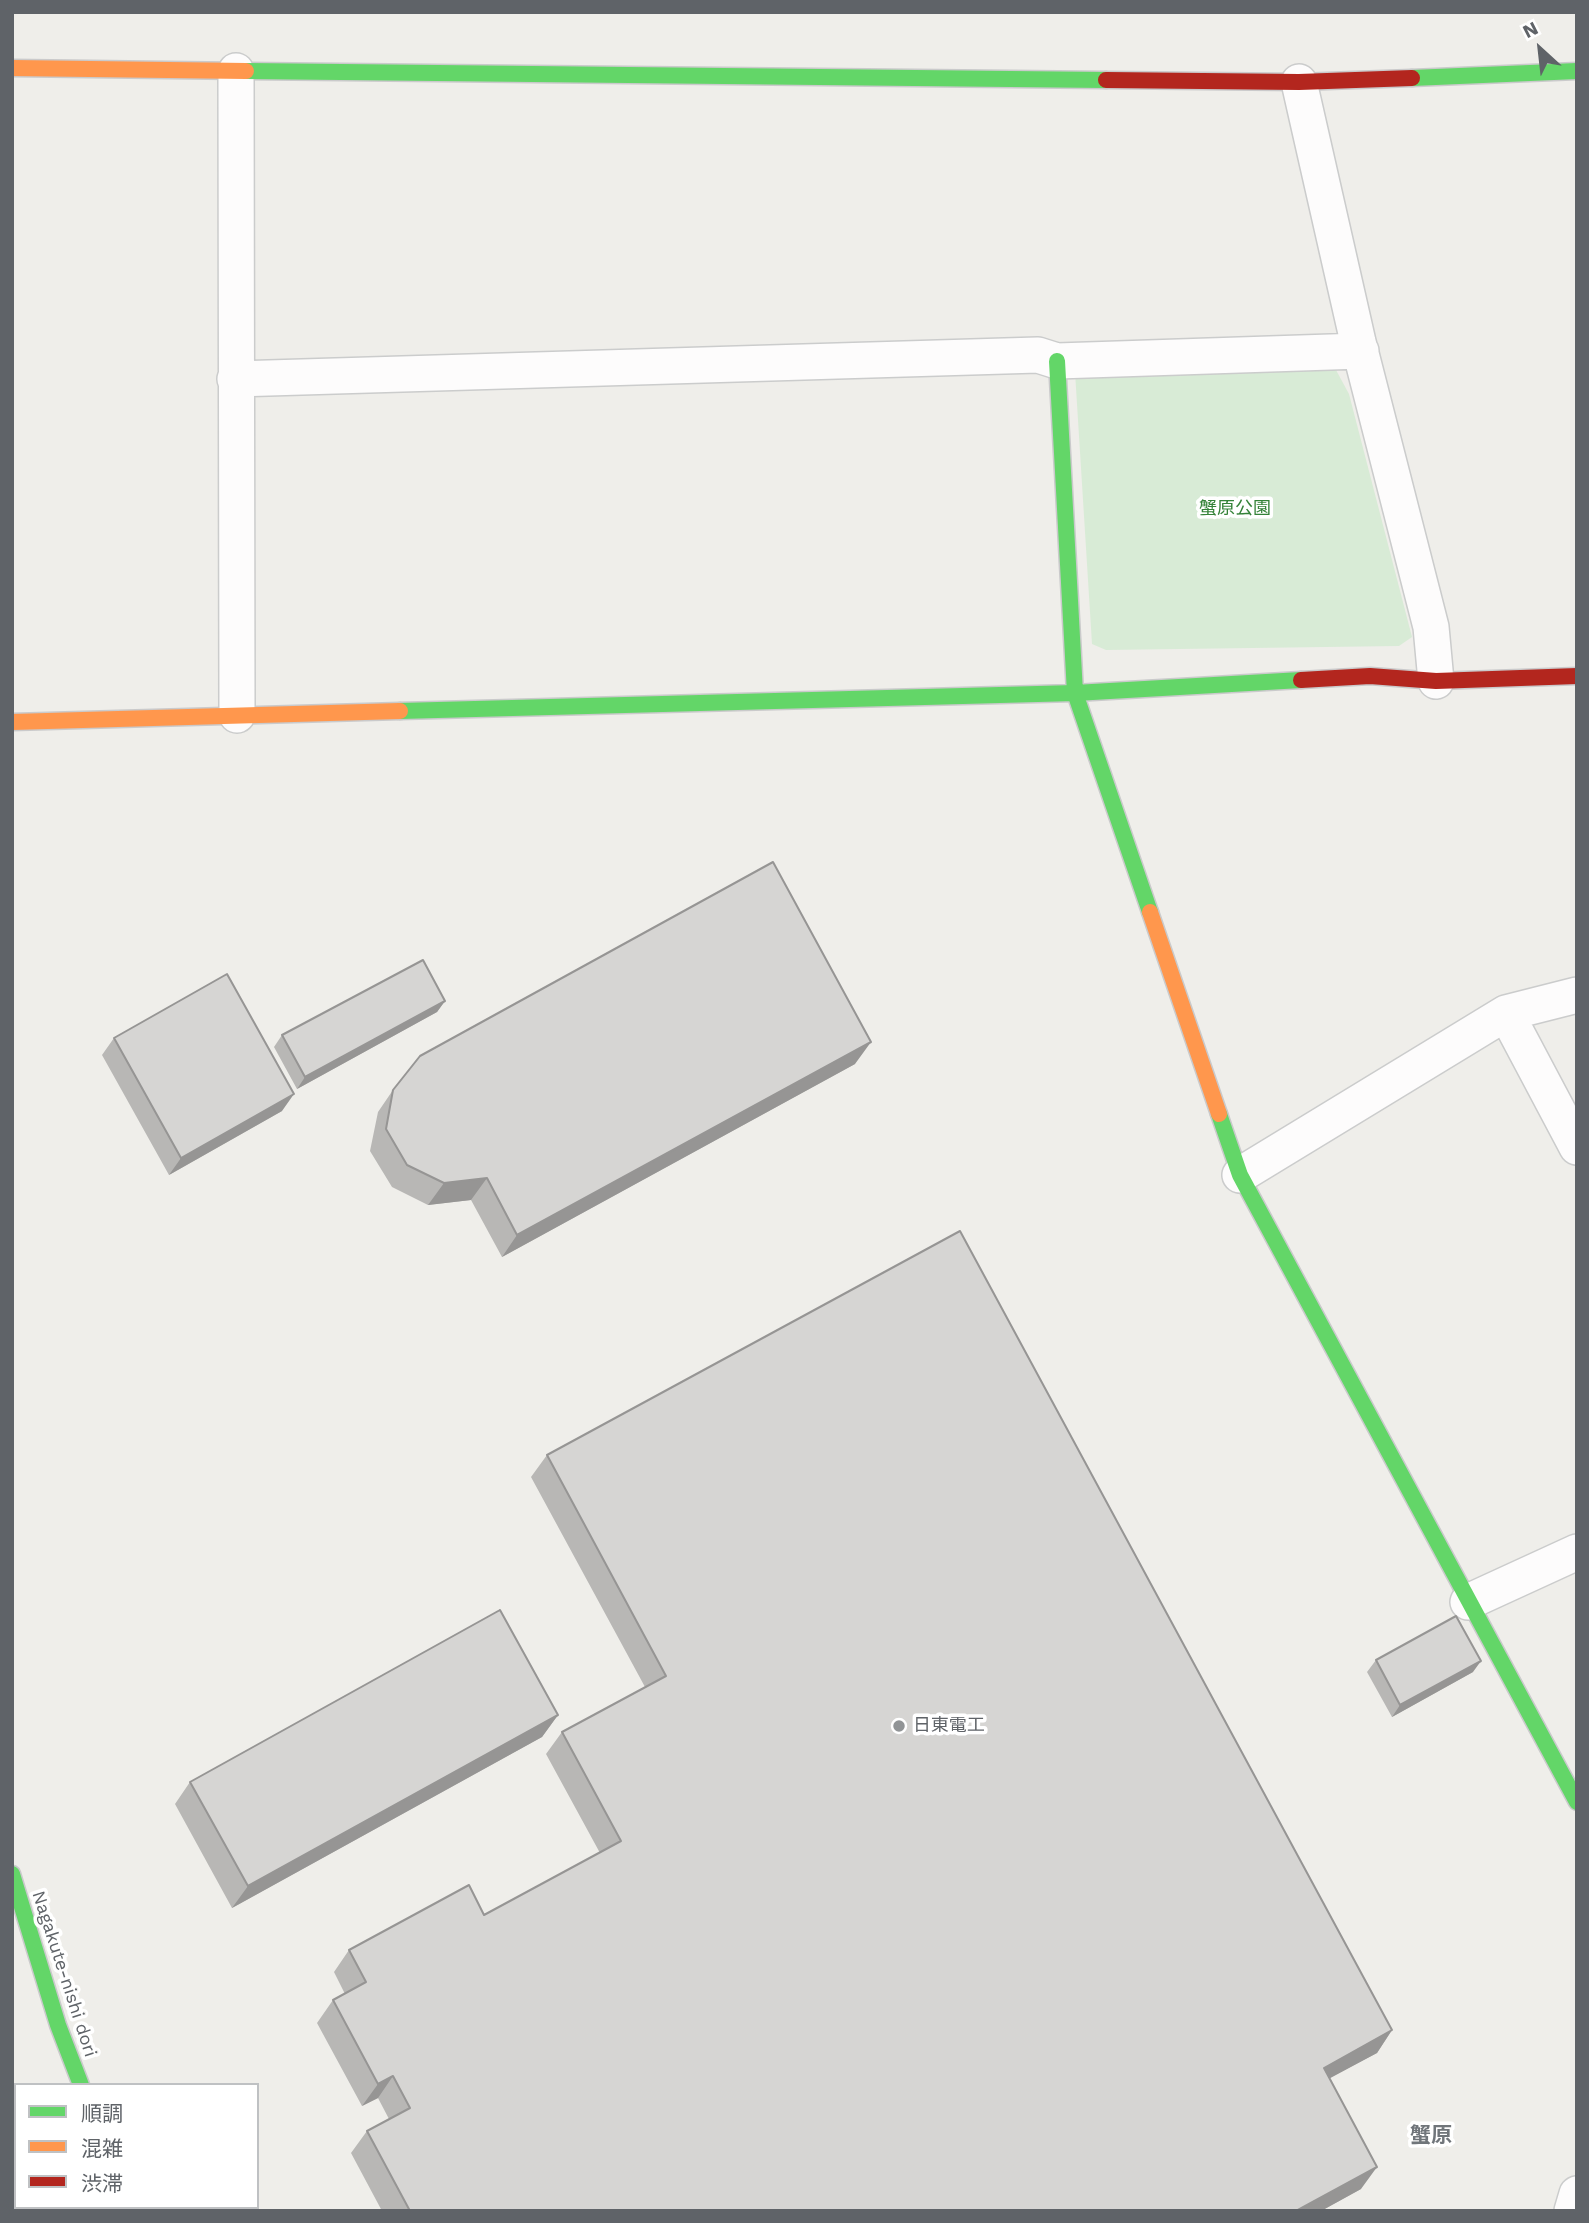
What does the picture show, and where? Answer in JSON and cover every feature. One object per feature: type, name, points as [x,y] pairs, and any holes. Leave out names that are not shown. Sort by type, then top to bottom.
[{"type":"street","points":[[12,68],[1299,82],[1577,71]]},
{"type":"street","points":[[236,71],[237,715]]},
{"type":"street","points":[[1299,82],[1361,351],[1431,627],[1436,681]]},
{"type":"street","points":[[235,379],[1038,355],[1057,361],[1361,351]]},
{"type":"street","points":[[1057,361],[1075,693],[1240,1175],[1577,1802]]},
{"type":"street","points":[[12,722],[1075,693],[1370,676],[1436,681],[1577,676]]},
{"type":"street","points":[[1240,1175],[1506,1013],[1577,995]]},
{"type":"street","points":[[1506,1013],[1577,1147]]},
{"type":"street","points":[[1468,1602],[1577,1552]]},
{"type":"street","name":"Nagakute-nishi dori","points":[[12,1874],[58,2025],[80,2083]]},
{"type":"street","points":[[1572,2211],[1577,2194]]},
{"type":"green space","name":"蟹原公園","points":[[1336,370],[1349,394],[1412,637],[1399,646],[1106,650],[1092,644],[1075,372]]},
{"type":"building","points":[[773,862],[871,1042],[517,1235],[487,1178],[444,1183],[407,1165],[386,1129],[393,1090],[420,1056]]},
{"type":"building","points":[[423,960],[445,1001],[305,1077],[282,1035]]},
{"type":"building","points":[[227,974],[294,1094],[181,1158],[114,1038]]},
{"type":"building","name":"日東電工","points":[[960,1231],[1392,2030],[1324,2068],[1377,2167],[1296,2211],[410,2211],[367,2131],[410,2108],[393,2076],[378,2084],[333,2000],[366,1982],[349,1950],[469,1885],[484,1915],[621,1841],[562,1732],[666,1676],[547,1455]]},
{"type":"building","points":[[500,1610],[558,1715],[248,1886],[190,1782]]},
{"type":"building","points":[[1456,1616],[1481,1661],[1400,1705],[1376,1660]]},
{"type":"traffic: fast","points":[[246,71],[1106,80]]},
{"type":"traffic: fast","points":[[1412,78],[1577,71]]},
{"type":"traffic: fast","points":[[1057,361],[1075,693],[1150,912]]},
{"type":"traffic: fast","points":[[400,711],[1075,693],[1301,680]]},
{"type":"traffic: fast","points":[[1219,1114],[1240,1175],[1577,1802]]},
{"type":"traffic: fast","points":[[12,1874],[58,2025],[80,2083]]},
{"type":"traffic: slow","points":[[12,68],[246,71]]},
{"type":"traffic: slow","points":[[12,722],[400,711]]},
{"type":"traffic: slow","points":[[1150,912],[1219,1114]]},
{"type":"traffic: jam","points":[[1106,80],[1299,82],[1412,78]]},
{"type":"traffic: jam","points":[[1301,680],[1370,676],[1436,681],[1577,676]]},
{"type":"place","name":"日東電工","points":[[899,1726]]},
{"type":"district","name":"蟹原","points":[[1431,2136]]}]
